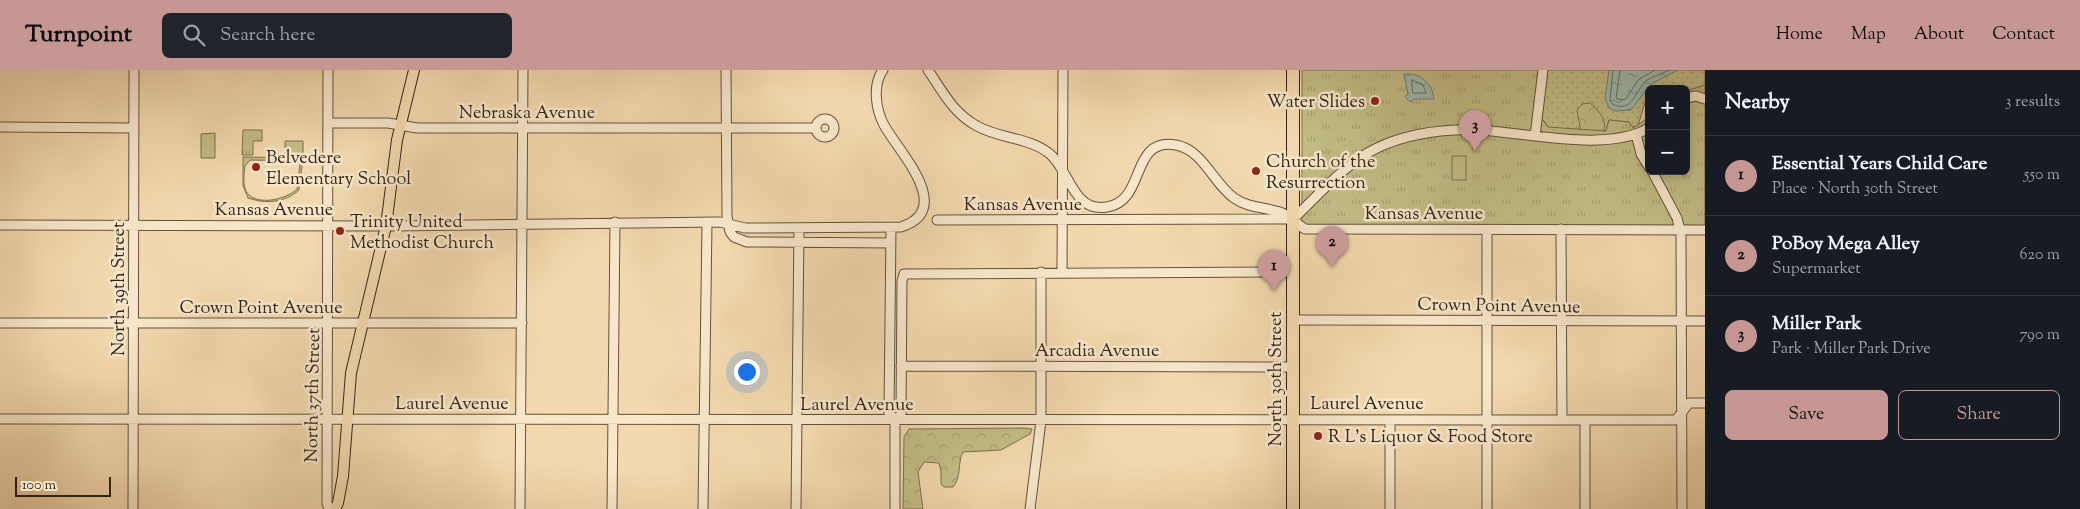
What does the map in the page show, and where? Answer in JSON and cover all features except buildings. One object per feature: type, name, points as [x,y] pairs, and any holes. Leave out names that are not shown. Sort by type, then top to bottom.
[{"type":"highway","name":"North 30th Street","points":[[1293,70],[1293,509]]},
{"type":"main road","points":[[335,509],[338,503],[343,476],[351,373],[386,226],[401,125],[414,70]]},
{"type":"street","name":"North 39th Street","points":[[133,509],[135,323],[134,70]]},
{"type":"street","name":"North 37th Street","points":[[328,70],[329,323],[327,503],[329,509]]},
{"type":"street","points":[[520,509],[523,70]]},
{"type":"street","points":[[726,70],[726,209],[730,232],[734,237],[747,242],[891,243]]},
{"type":"street","points":[[883,70],[877,87],[876,100],[884,125],[914,168],[923,187],[923,205],[919,214],[907,225],[892,228],[890,413],[895,420],[895,509]]},
{"type":"street","points":[[928,70],[946,100],[960,115],[978,127],[1036,145],[1053,157],[1084,202],[1097,207],[1107,207],[1121,202],[1135,184],[1141,164],[1149,152],[1163,145],[1178,145],[1196,155],[1224,189],[1237,200],[1256,208],[1279,212],[1293,219],[1354,162],[1387,144],[1426,133],[1451,130],[1482,130],[1535,136],[1596,139],[1636,134],[1645,130]]},
{"type":"street","points":[[1062,272],[1064,70]]},
{"type":"street","points":[[1535,136],[1543,70]]},
{"type":"street","points":[[1690,97],[1696,96],[1705,100]]},
{"type":"street","name":"Nebraska Avenue","points":[[329,123],[401,125],[417,128],[815,128]]},
{"type":"street","points":[[0,127],[134,128]]},
{"type":"street","points":[[1636,134],[1641,154],[1645,160]]},
{"type":"street","points":[[1654,175],[1681,230],[1682,509]]},
{"type":"street","name":"Kansas Avenue","points":[[937,220],[1293,219],[1306,230],[1705,230]]},
{"type":"street","points":[[612,509],[615,222]]},
{"type":"street","points":[[703,509],[707,222]]},
{"type":"street","name":"Kansas Avenue","points":[[0,225],[386,226],[707,222],[745,228],[892,228]]},
{"type":"street","points":[[796,509],[800,228]]},
{"type":"street","points":[[1487,230],[1487,509]]},
{"type":"street","points":[[1561,230],[1562,420]]},
{"type":"street","points":[[1030,509],[1041,420],[1041,272]]},
{"type":"street","points":[[895,420],[901,414],[902,281],[904,274],[1293,272]]},
{"type":"street","name":"Crown Point Avenue","points":[[1293,320],[1488,322],[1705,321]]},
{"type":"street","name":"Crown Point Avenue","points":[[0,323],[522,322]]},
{"type":"street","name":"Arcadia Avenue","points":[[902,366],[1293,367]]},
{"type":"street","name":"Laurel Avenue","points":[[0,419],[1676,420],[1689,403],[1705,403]]},
{"type":"street","points":[[1390,420],[1390,509]]},
{"type":"street","points":[[1585,420],[1585,509]]},
{"type":"green space","points":[[1302,70],[1547,70],[1541,118],[1548,127],[1606,131],[1609,120],[1629,122],[1633,128],[1645,120],[1645,175],[1690,175],[1690,90],[1705,85],[1705,226],[1307,226],[1302,221]]},
{"type":"green space","points":[[1547,70],[1705,70],[1705,85],[1690,90],[1690,85],[1645,85],[1645,102],[1638,126],[1631,127],[1629,122],[1609,120],[1606,131],[1550,128],[1541,118]]},
{"type":"green space","points":[[1590,103],[1603,118],[1604,131],[1601,135],[1581,132],[1577,110],[1582,104]]},
{"type":"green space","points":[[243,130],[262,130],[262,141],[253,141],[253,155],[242,155]]},
{"type":"green space","points":[[215,133],[215,158],[201,158],[201,134]]},
{"type":"green space","points":[[285,141],[303,141],[303,158],[285,158]]},
{"type":"green space","points":[[1452,156],[1466,156],[1466,180],[1452,180]]},
{"type":"green space","points":[[243,157],[303,158],[299,190],[288,198],[268,202],[254,200],[248,198],[243,186]],"holes":[[[250,160],[298,161],[300,164],[297,189],[287,196],[273,200],[259,200],[253,198],[246,191],[244,180],[245,166]]]},
{"type":"green space","points":[[909,429],[1032,429],[1030,434],[1001,450],[963,452],[958,479],[953,487],[944,487],[941,484],[939,463],[924,462],[918,472],[923,509],[903,509],[904,437]]},
{"type":"water","points":[[1609,70],[1678,70],[1650,85],[1645,85],[1645,92],[1631,110],[1616,111],[1609,108],[1605,98]]},
{"type":"water","points":[[1404,74],[1416,75],[1425,80],[1431,88],[1434,99],[1414,99],[1411,102],[1405,97],[1408,94]]},
{"type":"place","name":"Water Slides","points":[[1375,101]]},
{"type":"place","name":"Miller Park","points":[[1475,151]]},
{"type":"place","name":"Belvedere Elementary School","points":[[256,167]]},
{"type":"place","name":"Church of the Resurrection","points":[[1256,171]]},
{"type":"place","name":"Trinity United Methodist Church","points":[[340,231]]},
{"type":"place","name":"PoBoy Mega Alley","points":[[1332,267]]},
{"type":"place","name":"Essential Years Child Care","points":[[1274,291]]},
{"type":"place","name":"R L's Liquor & Food Store","points":[[1318,436]]}]
